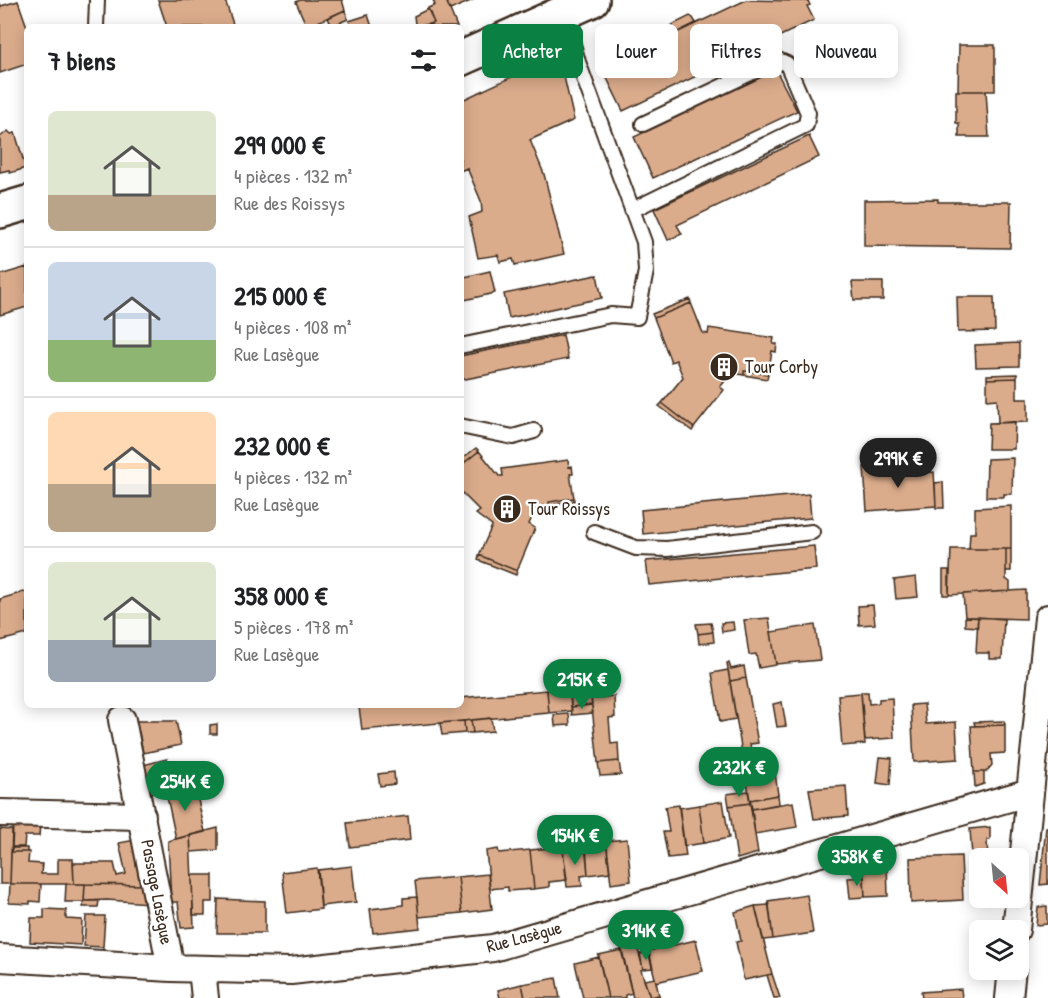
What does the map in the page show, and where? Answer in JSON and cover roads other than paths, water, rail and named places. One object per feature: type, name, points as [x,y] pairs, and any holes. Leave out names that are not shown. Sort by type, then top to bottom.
[{"type":"main road","points":[[464,57],[578,6]]},
{"type":"street","points":[[1017,920],[1048,618]]},
{"type":"street","name":"Passage Lasègue","points":[[122,720],[171,968]]},
{"type":"street","name":"Rue Lasègue","points":[[0,958],[171,968],[291,970],[494,948],[1030,792]]},
{"type":"street","name":"Passage Lasègue","points":[[0,813],[142,816]]},
{"type":"street","points":[[202,969],[204,998]]},
{"type":"street","points":[[1009,998],[1011,980]]},
{"type":"lane","points":[[96,24],[98,0]]},
{"type":"lane","points":[[464,345],[611,315],[637,317],[646,271],[644,242],[578,62],[578,6]]},
{"type":"lane","points":[[632,210],[806,125],[808,113],[787,64],[778,60],[643,124]]},
{"type":"lane","points":[[464,427],[513,437],[534,431]]},
{"type":"lane","points":[[594,532],[636,548],[667,549],[812,532]]},
{"type":"place","name":"Tour Corby","points":[[724,367]]},
{"type":"place","name":"Tour Roissys","points":[[507,509]]}]
